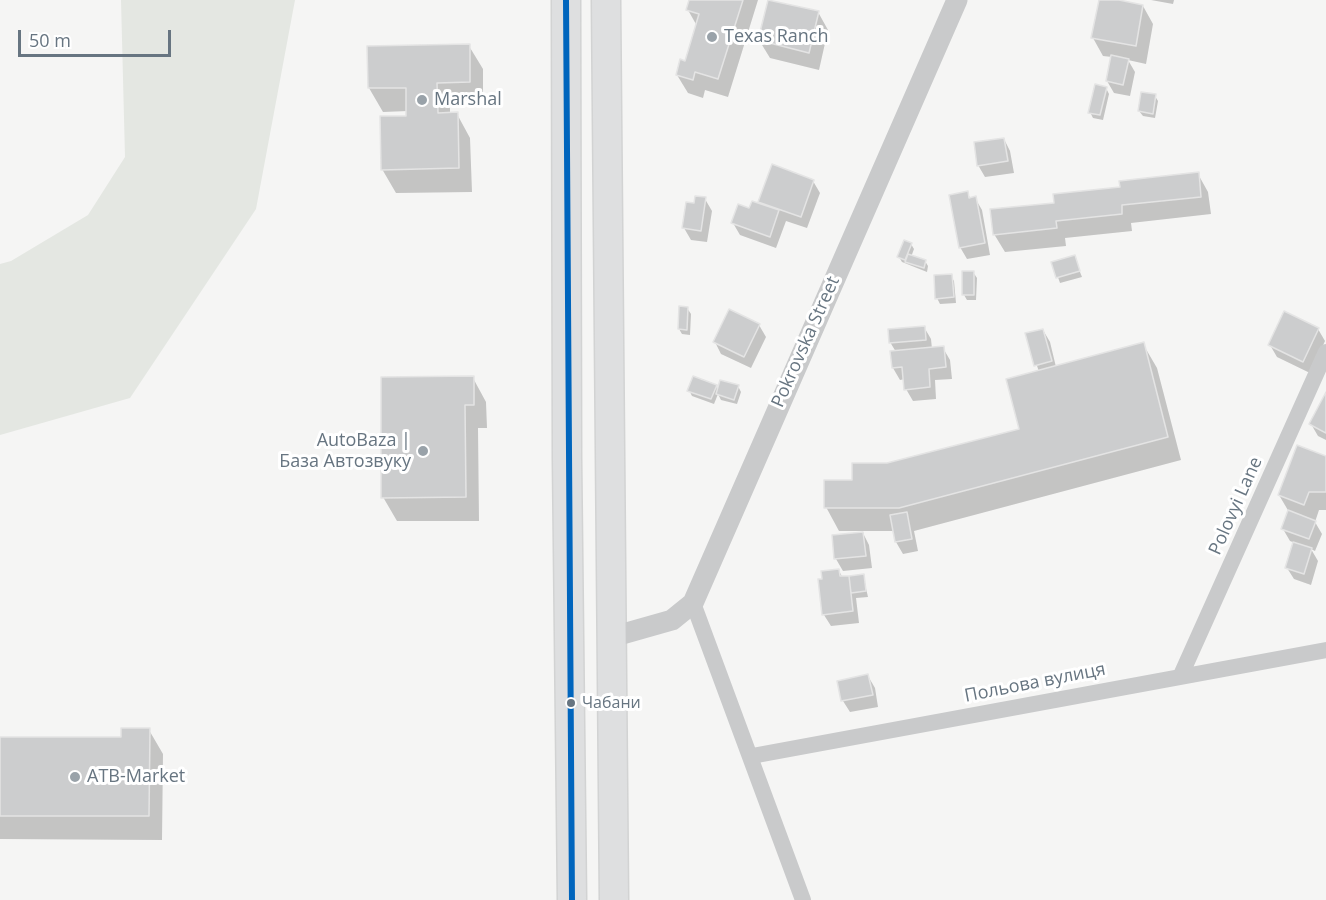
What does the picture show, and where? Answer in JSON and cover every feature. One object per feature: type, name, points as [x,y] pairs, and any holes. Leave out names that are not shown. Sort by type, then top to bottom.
[{"type":"highway","points":[[566,0],[567,459],[572,900]]},
{"type":"highway","points":[[606,0],[614,900]]},
{"type":"street","name":"Pokrovska Street","points":[[612,637],[672,620],[693,603],[957,0]]},
{"type":"street","name":"Polovyi Lane","points":[[1181,675],[1326,352]]},
{"type":"street","points":[[693,603],[752,756],[803,900]]},
{"type":"street","name":"Польова вулиця","points":[[752,756],[1326,650]]},
{"type":"shaded area","points":[[121,0],[295,0],[256,209],[130,398],[0,435],[0,264],[11,261],[88,215],[125,157]]},
{"type":"building","name":"Texas Ranch","points":[[689,0],[743,0],[718,79],[695,72],[693,80],[676,75],[680,59],[685,61],[699,14],[686,10]]},
{"type":"building","points":[[768,0],[819,11],[809,53],[758,40]]},
{"type":"building","points":[[1099,0],[1119,0],[1143,5],[1136,46],[1091,38]]},
{"type":"building","name":"Marshal","points":[[470,44],[470,82],[437,83],[438,113],[458,112],[459,168],[381,170],[380,116],[406,116],[406,88],[368,88],[367,46]]},
{"type":"building","points":[[1111,55],[1129,59],[1123,85],[1106,81]]},
{"type":"building","points":[[1095,84],[1107,87],[1100,115],[1088,113]]},
{"type":"building","points":[[1141,92],[1156,94],[1153,114],[1138,111]]},
{"type":"building","points":[[1004,138],[1008,161],[977,166],[974,142]]},
{"type":"building","points":[[772,164],[814,180],[801,217],[758,202]]},
{"type":"building","points":[[1199,172],[1201,197],[1122,205],[1122,214],[1056,221],[1057,228],[993,235],[990,209],[1054,203],[1053,194],[1120,187],[1119,181]]},
{"type":"building","points":[[968,191],[969,198],[976,196],[985,243],[959,248],[949,195]]},
{"type":"building","points":[[695,196],[706,197],[701,231],[682,228],[686,202],[694,203]]},
{"type":"building","points":[[752,201],[779,210],[770,237],[731,223],[738,204],[749,208]]},
{"type":"building","points":[[904,240],[912,243],[905,260],[897,257]]},
{"type":"building","points":[[908,254],[926,260],[924,268],[905,262]]},
{"type":"building","points":[[1075,255],[1080,271],[1056,278],[1051,262]]},
{"type":"building","points":[[962,271],[974,271],[974,295],[962,295]]},
{"type":"building","points":[[952,274],[954,297],[935,299],[934,275]]},
{"type":"building","points":[[679,306],[688,307],[687,330],[678,329]]},
{"type":"building","points":[[729,309],[760,324],[744,357],[713,342]]},
{"type":"building","points":[[1284,311],[1319,328],[1303,362],[1268,345]]},
{"type":"building","points":[[925,326],[926,340],[889,343],[888,329]]},
{"type":"building","points":[[1043,329],[1052,361],[1034,366],[1025,333]]},
{"type":"building","points":[[1144,342],[1168,437],[899,508],[824,508],[824,480],[852,480],[852,463],[887,463],[1019,429],[1006,379]]},
{"type":"building","points":[[944,346],[946,367],[929,369],[930,387],[904,390],[902,367],[892,368],[890,351]]},
{"type":"building","name":"AutoBaza | База Автозвуку","points":[[474,376],[474,405],[465,405],[466,497],[381,498],[381,377]]},
{"type":"building","points":[[693,376],[717,385],[711,399],[687,391]]},
{"type":"building","points":[[720,380],[739,385],[734,400],[716,394]]},
{"type":"building","points":[[1326,392],[1326,433],[1309,424]]},
{"type":"building","points":[[1297,445],[1326,456],[1326,492],[1309,492],[1304,505],[1278,495]]},
{"type":"building","points":[[1288,510],[1316,521],[1309,539],[1281,529]]},
{"type":"building","points":[[907,512],[912,539],[895,542],[890,515]]},
{"type":"building","points":[[863,532],[866,556],[834,559],[832,535]]},
{"type":"building","points":[[1293,542],[1312,548],[1304,574],[1285,568]]},
{"type":"building","points":[[839,569],[840,576],[849,576],[853,611],[822,615],[818,579],[822,579],[821,571]]},
{"type":"building","points":[[864,574],[866,591],[851,593],[849,576]]},
{"type":"building","points":[[868,674],[873,695],[841,701],[837,681]]},
{"type":"building","name":"ATB-Market","points":[[121,728],[150,728],[149,816],[0,816],[0,737],[121,737]]},
{"type":"transit line","points":[[566,0],[572,900]]},
{"type":"place","name":"Texas Ranch","points":[[712,37]]},
{"type":"place","name":"Marshal","points":[[422,100]]},
{"type":"place","name":"AutoBaza | База Автозвуку","points":[[423,451]]},
{"type":"place","name":"Чабани","points":[[571,703]]},
{"type":"place","name":"ATB-Market","points":[[75,777]]}]
